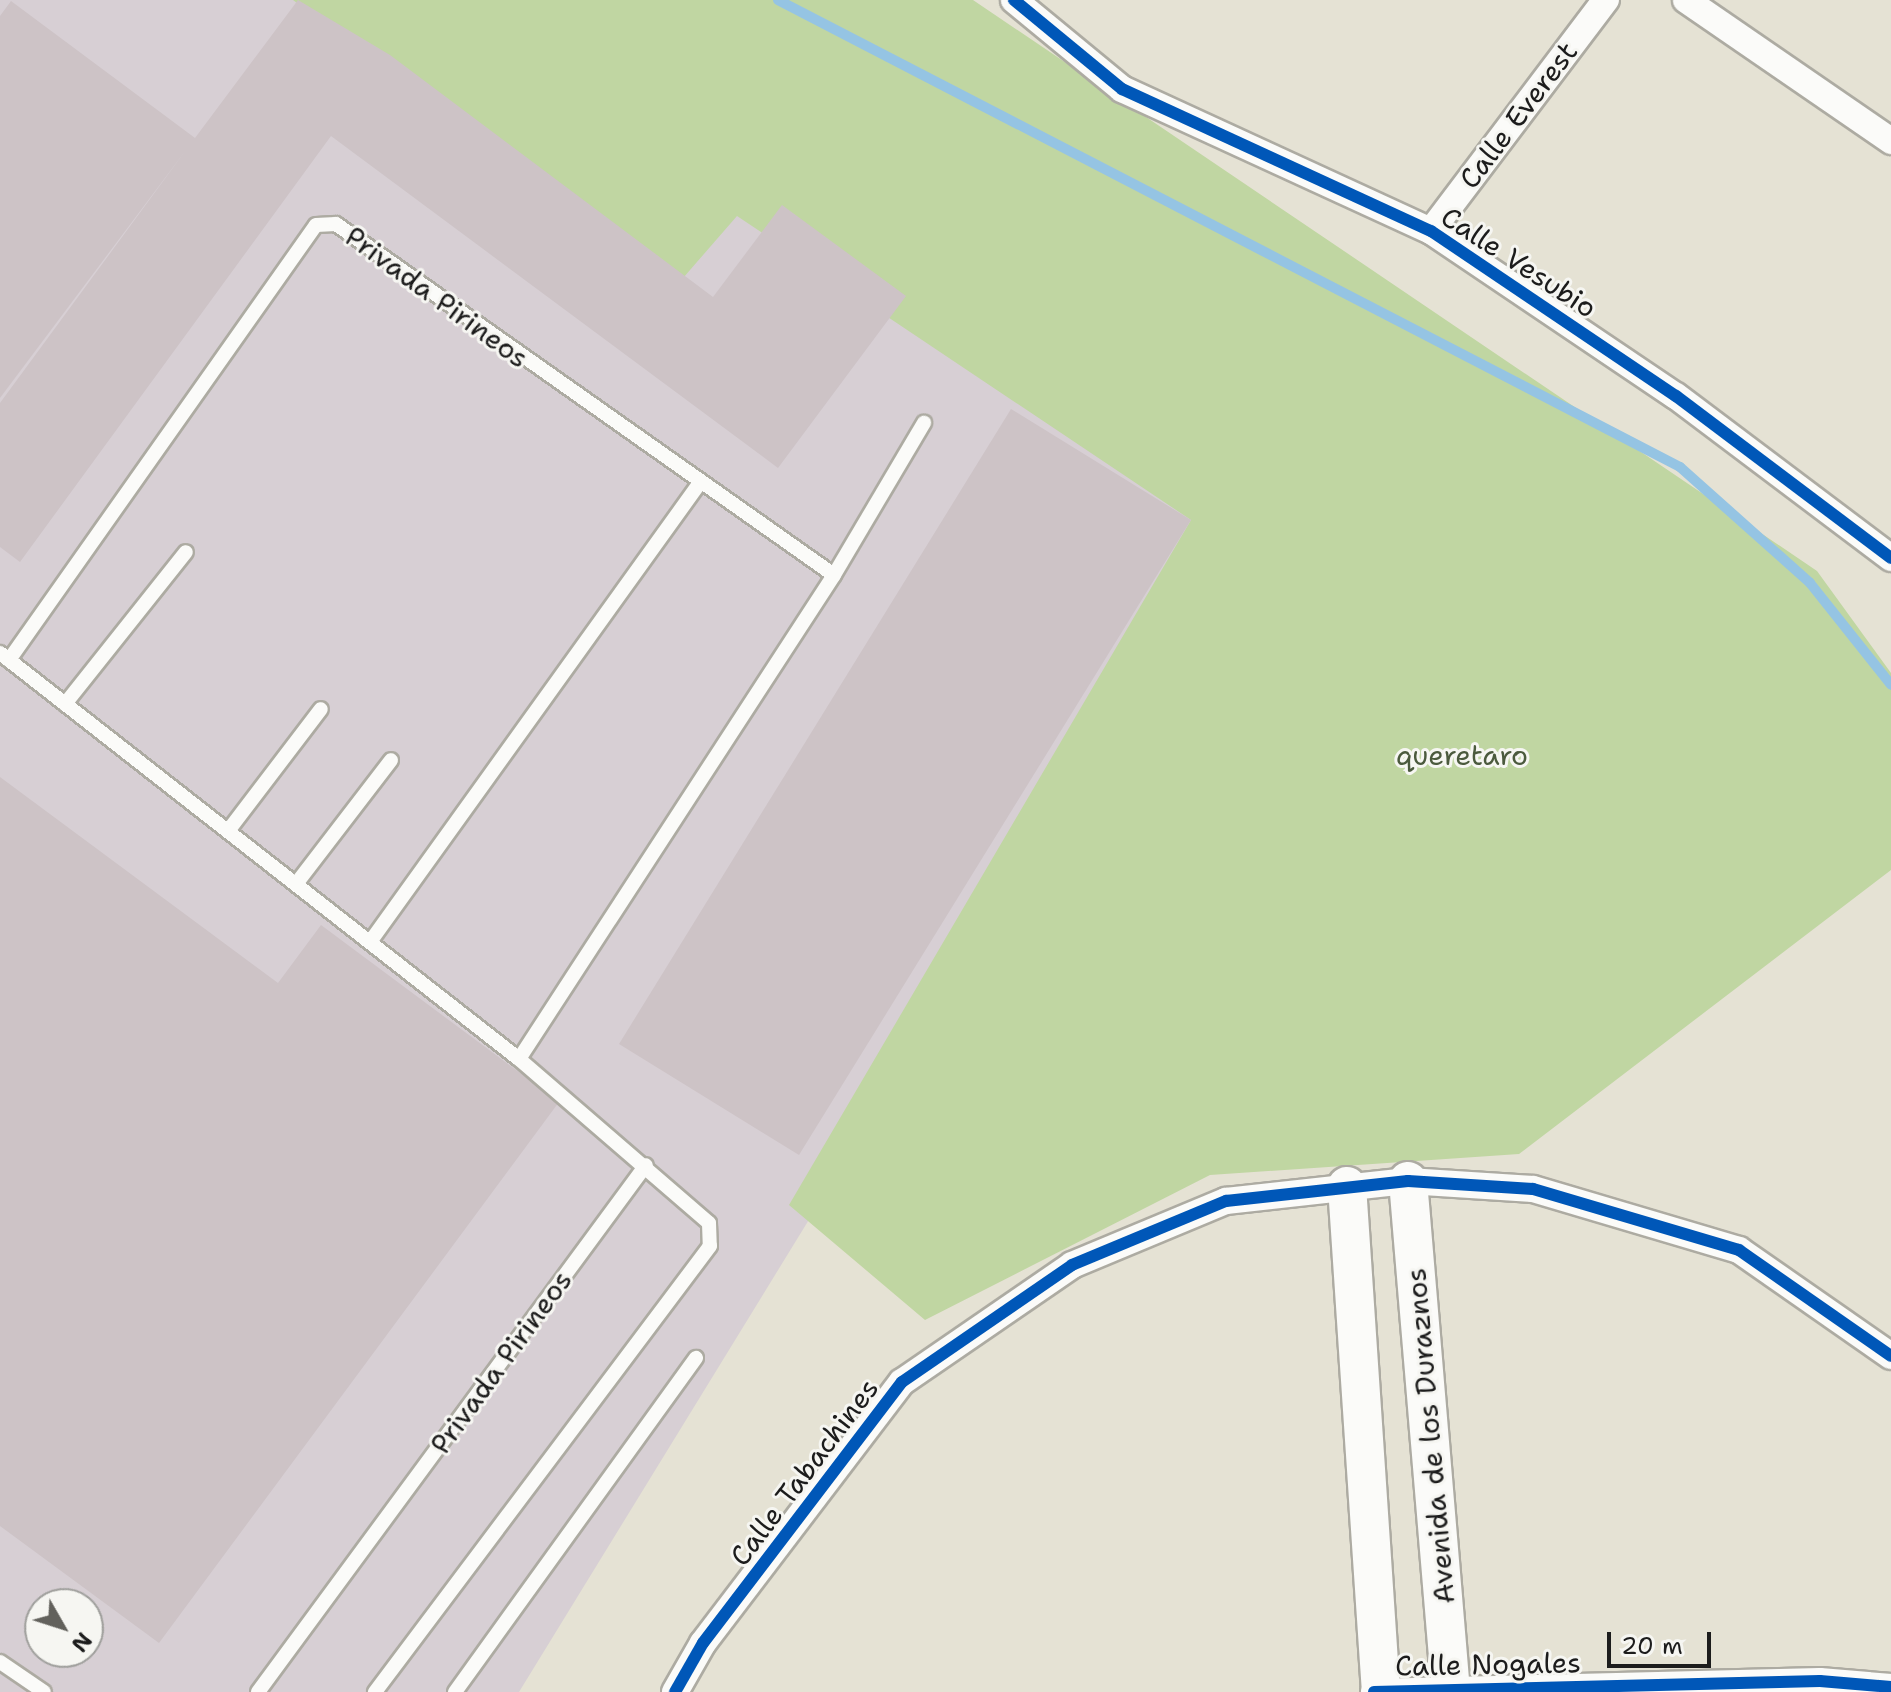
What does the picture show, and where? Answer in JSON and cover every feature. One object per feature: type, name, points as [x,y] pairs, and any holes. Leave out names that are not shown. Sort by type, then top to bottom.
[{"type":"street","name":"Calle Vesubio","points":[[1014,0],[1122,89],[1431,231],[1676,396],[1891,558]]},
{"type":"street","name":"Calle Everest","points":[[1431,231],[1606,0]]},
{"type":"street","points":[[1686,0],[1891,141]]},
{"type":"street","name":"Calle Tabachines","points":[[675,1692],[703,1643],[902,1382],[1072,1265],[1226,1201],[1408,1181],[1533,1189],[1739,1250],[1847,1318],[1891,1356]]},
{"type":"street","name":"Avenida de los Duraznos","points":[[1408,1181],[1451,1690]]},
{"type":"street","points":[[1347,1186],[1379,1691]]},
{"type":"street","name":"Calle Nogales","points":[[1379,1691],[1820,1681],[1891,1687]]},
{"type":"lane","name":"Privada Pirineos","points":[[258,1692],[646,1165],[519,1059],[5,656],[316,225],[336,224],[699,484],[834,575]]},
{"type":"lane","points":[[519,1059],[834,575],[924,423]]},
{"type":"lane","points":[[370,942],[699,484]]},
{"type":"lane","points":[[65,704],[186,552]]},
{"type":"lane","points":[[228,831],[321,709]]},
{"type":"lane","points":[[296,884],[391,760]]},
{"type":"lane","points":[[375,1692],[710,1246],[709,1223],[646,1165]]},
{"type":"lane","points":[[455,1692],[696,1358]]},
{"type":"lane","points":[[0,1662],[44,1692]]},
{"type":"shaded area","points":[[0,0],[612,0],[1311,402],[519,1692],[0,1692]]},
{"type":"green space","name":"queretaro","points":[[293,0],[973,0],[1817,571],[1891,673],[1891,870],[1519,1154],[1210,1175],[925,1320],[789,1205],[1191,520],[737,216],[670,293]]},
{"type":"building","points":[[298,0],[390,55],[713,297],[782,205],[906,296],[778,468],[331,136],[20,562],[0,547],[0,403],[186,150],[0,398],[0,16],[11,1],[195,138]]},
{"type":"building","points":[[1011,409],[1191,520],[799,1155],[619,1044]]},
{"type":"building","points":[[0,777],[278,983],[321,925],[559,1102],[159,1643],[104,1603],[104,1588],[84,1588],[0,1526]]},
{"type":"waterway","points":[[778,0],[1680,467],[1810,583],[1891,685]]},
{"type":"cycle path","points":[[1014,0],[1122,89],[1431,231],[1676,396],[1891,558]]},
{"type":"cycle path","points":[[675,1692],[703,1643],[902,1382],[1072,1265],[1226,1201],[1408,1181],[1533,1189],[1739,1250],[1891,1356]]},
{"type":"cycle path","points":[[1374,1692],[1820,1681],[1891,1687]]}]
